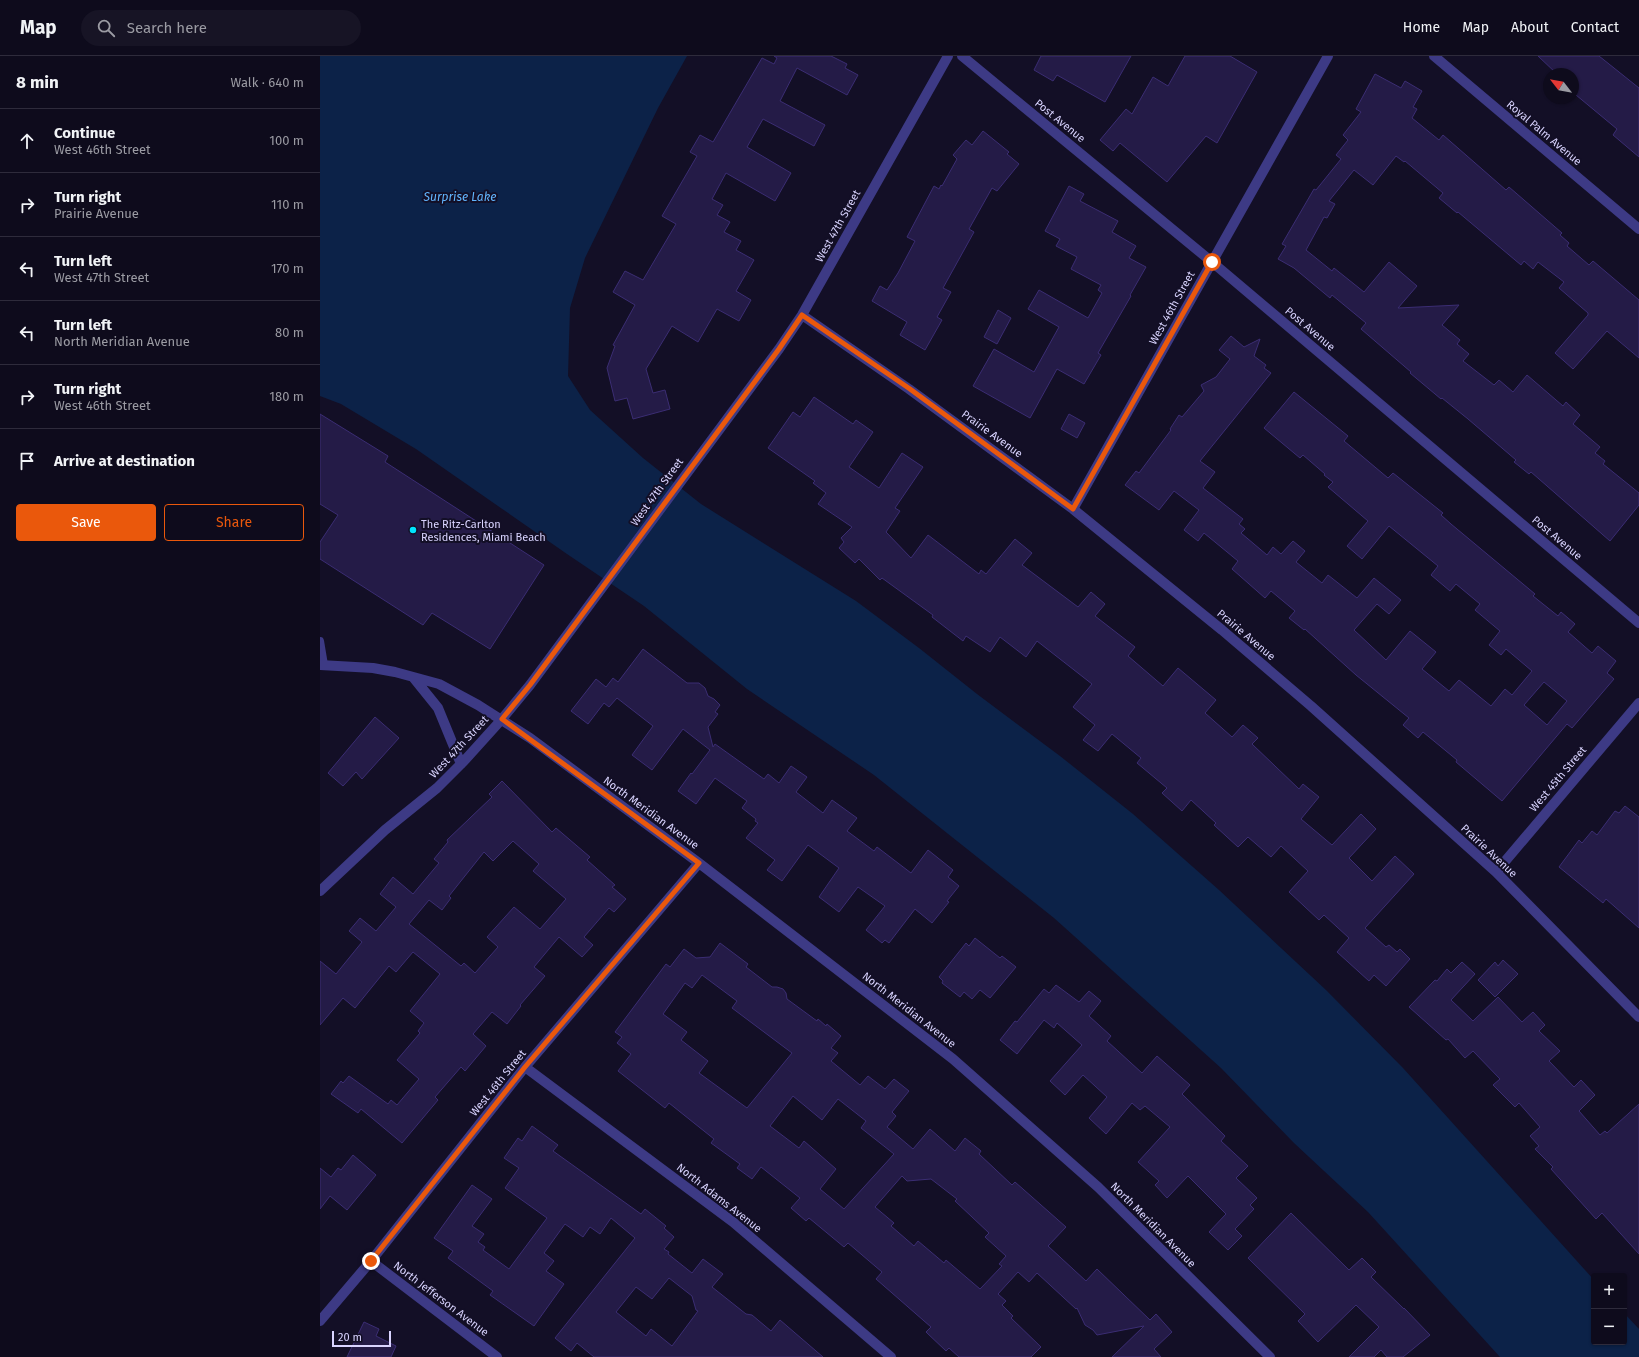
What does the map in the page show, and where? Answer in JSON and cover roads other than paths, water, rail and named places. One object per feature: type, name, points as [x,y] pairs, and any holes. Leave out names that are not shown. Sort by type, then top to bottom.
[{"type":"street","name":"West 47th Street","points":[[320,891],[368,845],[426,798],[461,764],[502,719],[530,685],[802,315],[948,56]]},
{"type":"street","name":"Post Avenue","points":[[962,56],[1212,262],[1639,623]]},
{"type":"street","name":"West 46th Street","points":[[1073,509],[1328,56]]},
{"type":"street","name":"Royal Palm Avenue","points":[[1434,56],[1639,229]]},
{"type":"street","name":"Prairie Avenue","points":[[802,315],[910,389],[1073,509],[1210,620],[1311,706],[1496,872],[1639,1017]]},
{"type":"street","name":"North Meridian Avenue","points":[[322,665],[373,668],[413,677],[448,688],[502,719],[699,863],[953,1059],[1098,1187],[1270,1357]]},
{"type":"street","points":[[413,677],[438,708],[461,764]]},
{"type":"street","name":"West 45th Street","points":[[1496,872],[1639,703]]},
{"type":"street","name":"West 46th Street","points":[[320,1321],[371,1261],[525,1067],[699,863]]},
{"type":"street","name":"North Adams Avenue","points":[[525,1067],[733,1222],[891,1357]]},
{"type":"street","name":"North Jefferson Avenue","points":[[371,1261],[497,1357]]},
{"type":"lane","points":[[320,641],[322,665]]},
{"type":"water","name":"Surprise Lake","points":[[320,56],[687,56],[658,108],[585,258],[570,308],[568,376],[590,410],[643,458],[701,504],[856,601],[919,648],[1133,814],[1219,890],[1326,990],[1403,1068],[1591,1277],[1591,1345],[1627,1345],[1627,1316],[1639,1329],[1639,1357],[1500,1357],[1368,1212],[1294,1143],[1221,1068],[1054,918],[874,775],[747,689],[644,606],[416,449],[341,404],[320,396]]},
{"type":"place","name":"The Ritz-Carlton Residences, Miami Beach","points":[[413,530]]}]
